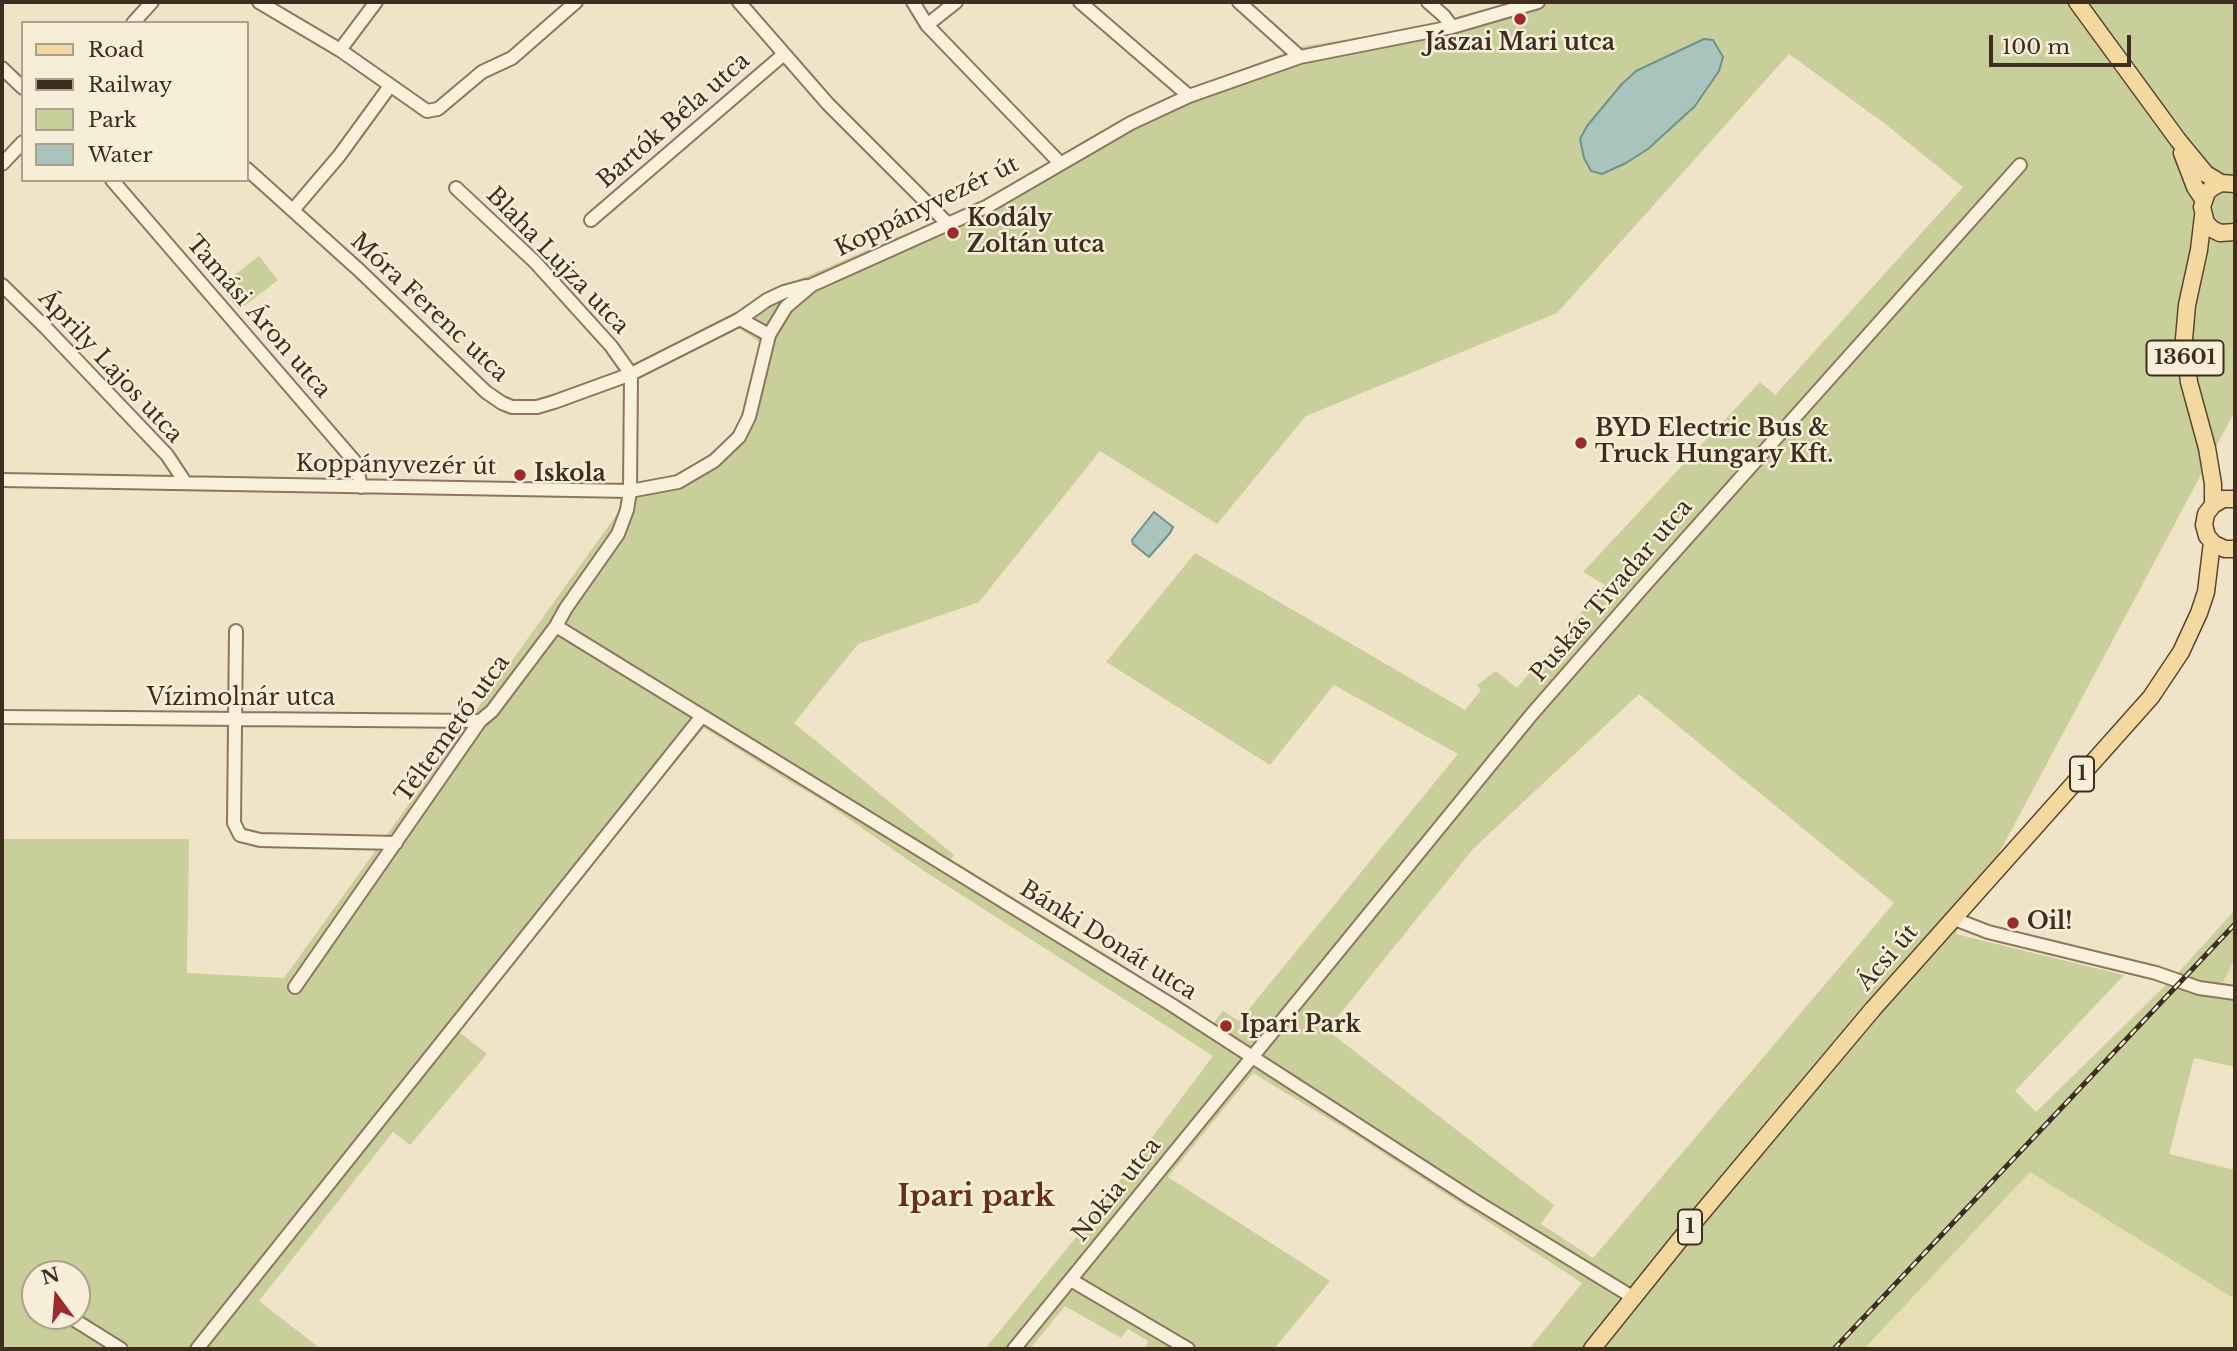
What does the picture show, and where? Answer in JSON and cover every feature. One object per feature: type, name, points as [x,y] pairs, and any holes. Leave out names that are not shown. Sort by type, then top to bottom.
[{"type":"main road","points":[[2077,2],[2178,141],[2206,174],[2228,184]]},
{"type":"main road","points":[[2178,141],[2206,223],[2227,233]]},
{"type":"main road","points":[[2203,208],[2213,187],[2228,184]]},
{"type":"main road","name":"13601","points":[[2203,208],[2187,304],[2185,354],[2189,382],[2207,447],[2213,484],[2213,505]]},
{"type":"main road","name":"13601","points":[[2195,267],[2227,233]]},
{"type":"main road","name":"13601","points":[[2207,447],[2222,481],[2235,498]]},
{"type":"main road","points":[[2213,505],[2223,499],[2235,498]]},
{"type":"main road","name":"1","points":[[2213,505],[2206,514],[2204,525],[2212,542],[2221,548],[2234,549]]},
{"type":"main road","name":"Ácsi út","points":[[1592,1349],[1695,1221],[1952,918],[2151,697],[2181,652],[2199,613],[2206,592],[2212,542]]},
{"type":"main road","name":"Ácsi út","points":[[2206,592],[2234,549]]},
{"type":"street","points":[[135,21],[152,2]]},
{"type":"street","points":[[259,2],[340,50],[422,110],[433,111],[482,72],[512,58],[576,2]]},
{"type":"street","points":[[340,50],[376,2]]},
{"type":"street","points":[[739,2],[828,104],[948,224]]},
{"type":"street","points":[[912,2],[927,25],[1060,163]]},
{"type":"street","points":[[927,25],[956,2]]},
{"type":"street","points":[[1080,2],[1189,96]]},
{"type":"street","points":[[1239,2],[1300,57]]},
{"type":"street","points":[[1428,2],[1452,27]]},
{"type":"street","name":"Koppányvezér út","points":[[2,480],[630,491],[688,478],[722,456],[739,437],[750,417],[769,335],[786,307],[812,285],[988,206],[1131,123],[1189,96],[1300,57],[1452,27],[1538,2]]},
{"type":"street","name":"Bartók Béla utca","points":[[591,220],[784,54]]},
{"type":"street","points":[[2,68],[21,86]]},
{"type":"street","points":[[293,210],[339,156],[390,86]]},
{"type":"street","points":[[2,164],[21,144]]},
{"type":"street","name":"Puskás Tivadar utca","points":[[1252,1058],[1532,714],[2020,166]]},
{"type":"street","name":"Móra Ferenc utca","points":[[248,171],[486,392],[502,403],[523,408],[537,407],[631,374],[740,319],[784,292],[812,285]]},
{"type":"street","name":"Tamási Áron utca","points":[[114,182],[356,463],[361,486]]},
{"type":"street","name":"Blaha Lujza utca","points":[[456,188],[535,262],[611,346],[631,374]]},
{"type":"street","name":"Áprily Lajos utca","points":[[2,285],[167,455],[185,482]]},
{"type":"street","points":[[740,319],[769,335]]},
{"type":"street","points":[[630,491],[631,374]]},
{"type":"street","name":"Téltemető utca","points":[[295,987],[480,721],[492,711],[556,626],[618,534],[625,517],[630,491]]},
{"type":"street","name":"Bánki Donát utca","points":[[556,626],[1066,939],[1472,1199],[1634,1298]]},
{"type":"street","points":[[236,631],[234,823],[240,835],[260,839],[396,843]]},
{"type":"street","points":[[197,1349],[702,716]]},
{"type":"street","name":"Vízimolnár utca","points":[[2,718],[480,721]]},
{"type":"street","points":[[1952,918],[1987,932],[2156,973],[2199,988],[2235,993]]},
{"type":"street","name":"Nokia utca","points":[[1014,1349],[1252,1058]]},
{"type":"street","points":[[1071,1280],[1188,1349]]},
{"type":"street","points":[[91,1330],[121,1349]]},
{"type":"shaded area","points":[[2235,958],[2235,988],[2222,986],[2233,961]]},
{"type":"shaded area","points":[[2030,1172],[2235,1299],[2235,1349],[1864,1349]]},
{"type":"green space","points":[[1518,2],[2235,2],[2235,411],[1956,934],[2124,975],[2015,1091],[2036,1112],[2175,976],[2235,910],[2235,958],[2222,985],[2235,988],[2235,1067],[2194,1058],[2169,1154],[2235,1170],[2235,1299],[2030,1172],[1864,1349],[1529,1349],[1582,1283],[1357,1136],[1253,1073],[1168,1177],[1330,1281],[1274,1349],[1144,1349],[1148,1341],[1128,1329],[1121,1338],[1065,1306],[1030,1349],[985,1349],[1094,1215],[1213,1056],[924,871],[823,801],[704,728],[611,839],[458,1031],[487,1054],[410,1145],[393,1132],[259,1301],[321,1349],[2,1349],[2,839],[189,839],[187,973],[284,978],[620,510],[621,482],[659,482],[687,473],[715,455],[734,435],[744,415],[759,342],[727,320],[757,298],[895,238],[963,213],[1099,132],[1173,96],[1299,47],[1438,25]],"holes":[[[1789,54],[1884,123],[1963,187],[1775,395],[1760,382],[1583,572],[1605,585],[1517,688],[1496,671],[1477,685],[1481,690],[1465,710],[1195,553],[1106,662],[1270,765],[1334,685],[1458,754],[1239,1021],[1223,1011],[1213,1024],[1114,959],[951,859],[954,855],[794,723],[858,644],[979,602],[1100,451],[1217,524],[1306,416],[1557,313]],[[1639,694],[1894,903],[1593,1258],[1541,1224],[1554,1205],[1327,1030],[1474,848]]]},
{"type":"green space","points":[[259,256],[278,280],[239,310],[220,286]]},
{"type":"water","points":[[1704,39],[1713,40],[1723,57],[1719,71],[1695,106],[1648,149],[1626,163],[1602,174],[1591,171],[1584,158],[1580,139],[1587,126],[1621,85],[1636,71]]},
{"type":"water","points":[[1154,512],[1173,527],[1149,557],[1133,544],[1132,540]]},
{"type":"railway","points":[[1834,1349],[2235,924]]},
{"type":"place","name":"Jászai Mari utca","points":[[1520,19]]},
{"type":"place","name":"Kodály Zoltán utca","points":[[953,233]]},
{"type":"place","name":"BYD Electric Bus & Truck Hungary Kft.","points":[[1581,443]]},
{"type":"place","name":"Iskola","points":[[520,475]]},
{"type":"place","name":"Oil!","points":[[2013,923]]},
{"type":"place","name":"Ipari Park","points":[[1226,1026]]},
{"type":"district","name":"Ipari park","points":[[976,1198]]}]
